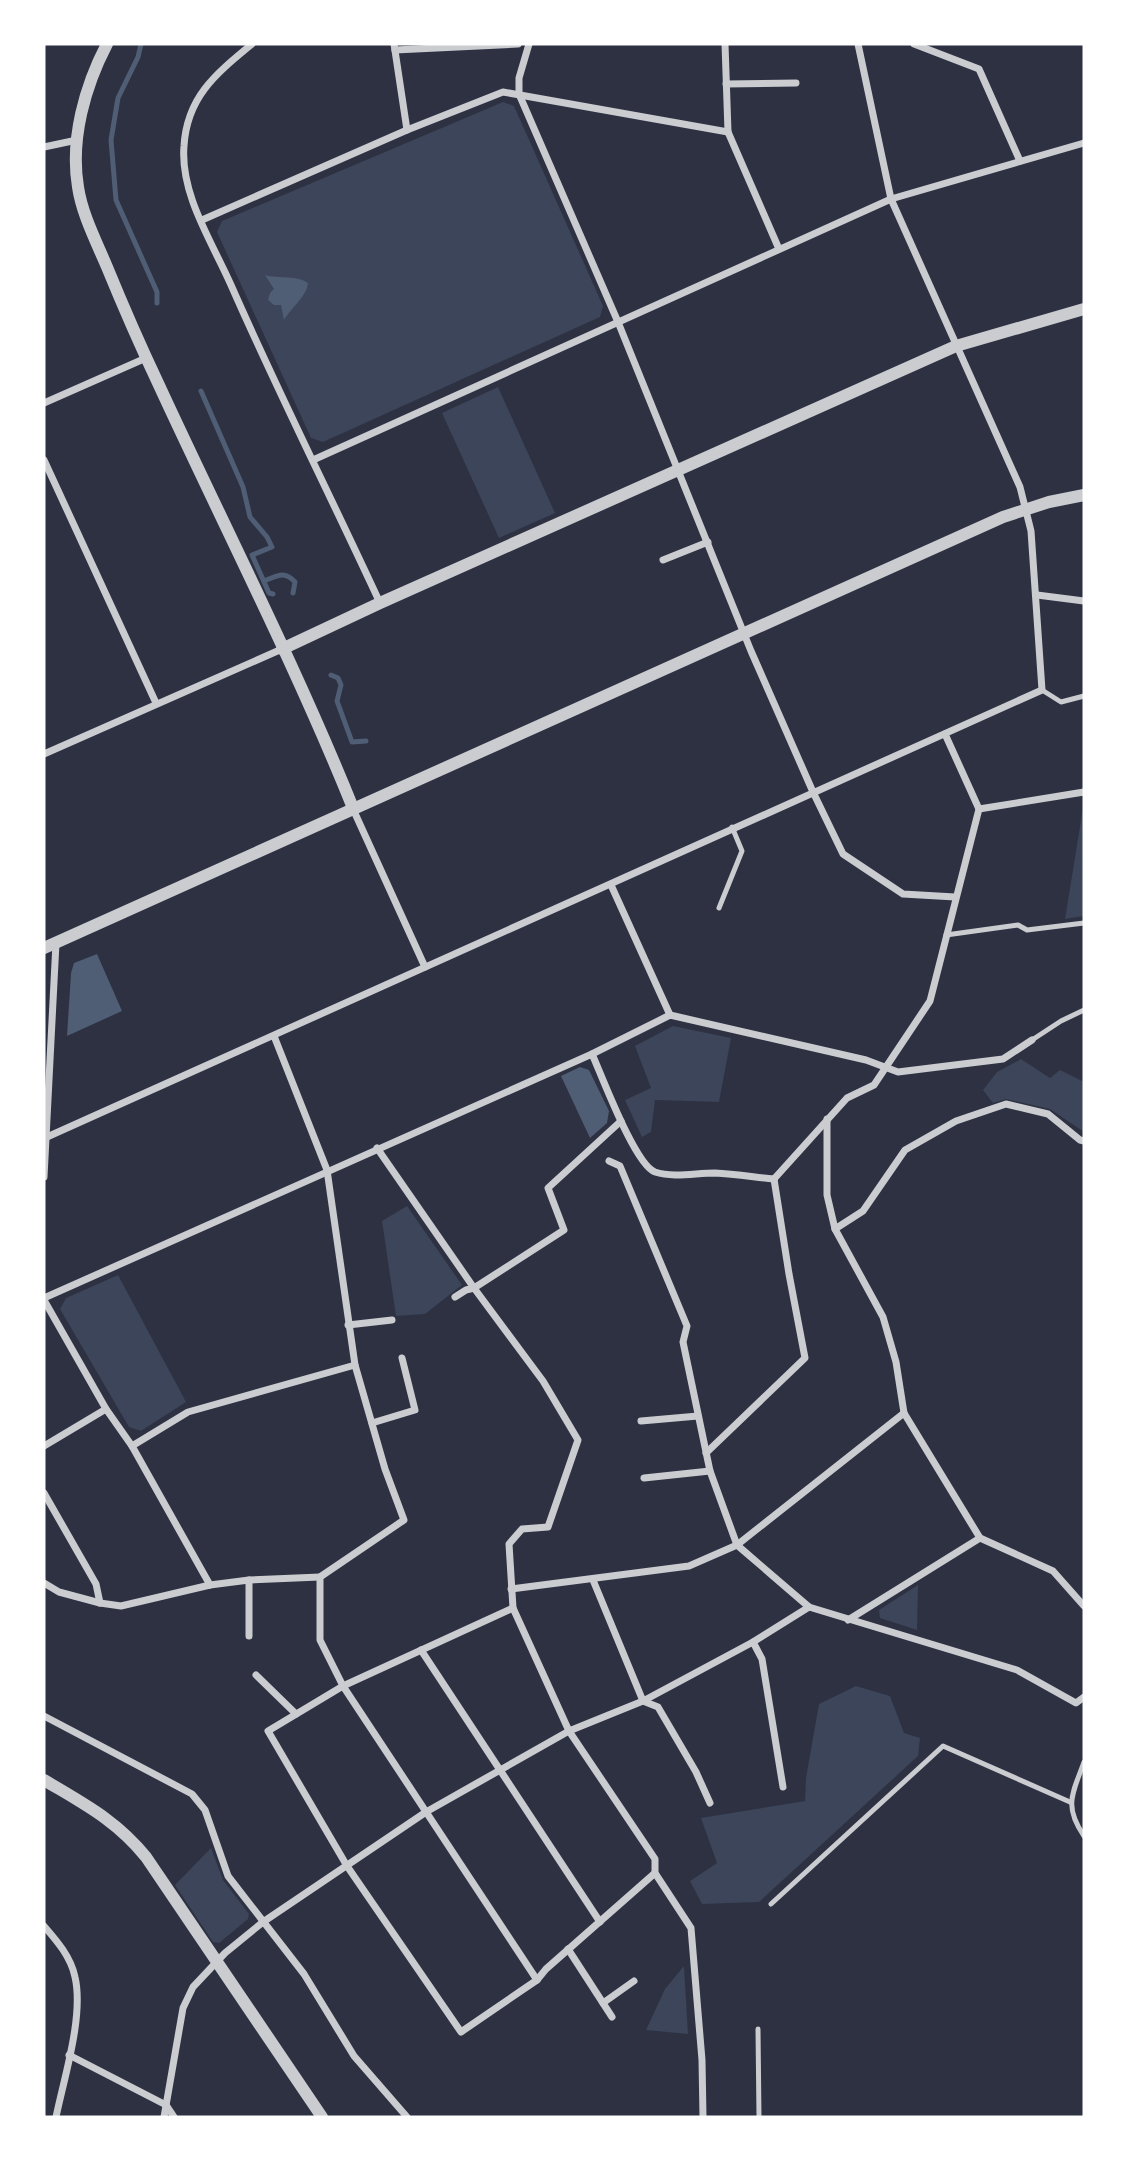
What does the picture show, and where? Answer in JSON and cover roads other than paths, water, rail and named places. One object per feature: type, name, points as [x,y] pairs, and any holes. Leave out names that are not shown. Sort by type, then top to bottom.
[{"type":"street","points":[[107,44],[95,68],[85,99],[77,140],[78,187],[89,225],[146,358],[282,649],[425,967]]},
{"type":"street","points":[[252,44],[213,76],[193,106],[184,145],[186,181],[380,603]]},
{"type":"street","points":[[407,130],[395,47],[518,44]]},
{"type":"street","points":[[529,44],[519,78],[519,94],[618,322],[744,633],[843,854],[903,894],[955,897]]},
{"type":"street","points":[[725,44],[728,132],[779,249]]},
{"type":"street","points":[[47,1137],[1042,690],[1031,531],[1020,487],[891,198],[858,44]]},
{"type":"street","points":[[914,44],[979,69],[1020,161]]},
{"type":"street","points":[[726,84],[796,83]]},
{"type":"street","points":[[202,220],[407,130],[503,92],[728,132]]},
{"type":"street","points":[[44,147],[77,140]]},
{"type":"street","points":[[313,460],[891,198],[1084,143]]},
{"type":"street","points":[[45,751],[282,649],[956,346],[1084,309]]},
{"type":"street","points":[[44,403],[146,358]]},
{"type":"street","points":[[44,460],[156,703]]},
{"type":"street","points":[[44,1177],[50,945],[1026,509],[1084,495]]},
{"type":"street","points":[[663,560],[708,542]]},
{"type":"street","points":[[1037,595],[1084,601]]},
{"type":"street","points":[[774,1179],[847,1098],[874,1085],[930,1001],[979,809],[945,734]]},
{"type":"street","points":[[979,809],[1084,792]]},
{"type":"street","points":[[611,884],[670,1015]]},
{"type":"street","points":[[211,1585],[44,1299],[327,1170],[592,1054],[670,1015],[866,1060],[898,1072],[1003,1059],[1032,1041]]},
{"type":"street","points":[[44,1583],[59,1591],[121,1606],[211,1585],[248,1580],[320,1577],[404,1520],[385,1469],[355,1364],[327,1170],[274,1036]]},
{"type":"street","points":[[592,1054],[621,1121],[642,1161],[653,1171],[774,1179]]},
{"type":"street","points":[[835,1229],[863,1211],[905,1150],[956,1121],[1006,1104],[1048,1114],[1080,1140],[1084,1140]]},
{"type":"street","points":[[827,1119],[827,1195],[835,1229],[883,1317],[896,1363],[904,1413],[980,1538],[1053,1570],[1084,1606]]},
{"type":"street","points":[[455,1297],[474,1288],[564,1230],[548,1188],[621,1121]]},
{"type":"street","points":[[377,1148],[474,1288],[543,1381],[578,1440],[548,1527],[522,1529],[509,1544],[513,1608],[569,1731],[655,1859],[655,1873],[691,1928],[702,2060],[703,2117]]},
{"type":"street","points":[[610,1161],[620,1166],[687,1326],[683,1342],[710,1471],[737,1545],[809,1607],[1017,1670],[1076,1703],[1084,1697]]},
{"type":"street","points":[[706,1453],[805,1358],[774,1179]]},
{"type":"street","points":[[348,1325],[392,1320]]},
{"type":"street","points":[[372,1423],[415,1410],[402,1358]]},
{"type":"street","points":[[132,1446],[188,1412],[355,1364]]},
{"type":"street","points":[[44,1446],[106,1409]]},
{"type":"street","points":[[511,1589],[690,1566],[737,1545],[904,1413]]},
{"type":"street","points":[[641,1421],[698,1416]]},
{"type":"street","points":[[644,1478],[710,1471]]},
{"type":"street","points":[[44,1493],[96,1584],[100,1603]]},
{"type":"street","points":[[848,1620],[980,1538]]},
{"type":"street","points":[[320,1577],[320,1640],[343,1686],[537,1980]]},
{"type":"street","points":[[248,1580],[249,1636]]},
{"type":"street","points":[[593,1580],[643,1701],[658,1707],[696,1772],[710,1803]]},
{"type":"street","points":[[164,2117],[183,2008],[193,1987],[216,1961],[263,1922],[426,1812],[569,1731],[643,1701],[753,1642],[809,1607]]},
{"type":"street","points":[[513,1608],[343,1686],[268,1731],[347,1866],[461,2032],[537,1980],[568,1949],[655,1873]]},
{"type":"street","points":[[753,1642],[762,1659],[783,1787]]},
{"type":"street","points":[[422,1650],[600,1922]]},
{"type":"street","points":[[256,1675],[296,1714]]},
{"type":"street","points":[[44,1716],[192,1794],[205,1810],[228,1876],[304,1974],[354,2056],[407,2117]]},
{"type":"street","points":[[44,1780],[106,1818],[128,1835],[146,1857],[322,2117]]},
{"type":"street","points":[[44,1926],[62,1947],[75,1976],[78,2006],[55,2117]]},
{"type":"street","points":[[568,1949],[612,2017]]},
{"type":"street","points":[[603,2003],[634,1981]]},
{"type":"street","points":[[69,2055],[166,2105],[174,2117]]},
{"type":"lane","points":[[1042,690],[1061,702],[1084,696]]},
{"type":"lane","points":[[719,908],[742,851],[732,827]]},
{"type":"lane","points":[[945,935],[1018,925],[1027,930],[1084,923]]},
{"type":"lane","points":[[1032,1041],[1060,1021],[1084,1010]]},
{"type":"lane","points":[[771,1903],[943,1746],[1070,1802]]},
{"type":"lane","points":[[1084,1762],[1070,1802],[1078,1827],[1084,1836]]},
{"type":"lane","points":[[758,2029],[759,2117]]},
{"type":"waterway","points":[[141,44],[138,57],[118,98],[111,140],[116,200],[157,292],[157,303]]},
{"type":"waterway","points":[[201,391],[243,487],[250,517],[272,547],[252,555],[269,593],[273,594]]},
{"type":"waterway","points":[[264,581],[280,575],[287,576],[295,582],[293,593]]},
{"type":"waterway","points":[[331,675],[338,678],[341,685],[337,701],[352,742],[366,741]]}]
